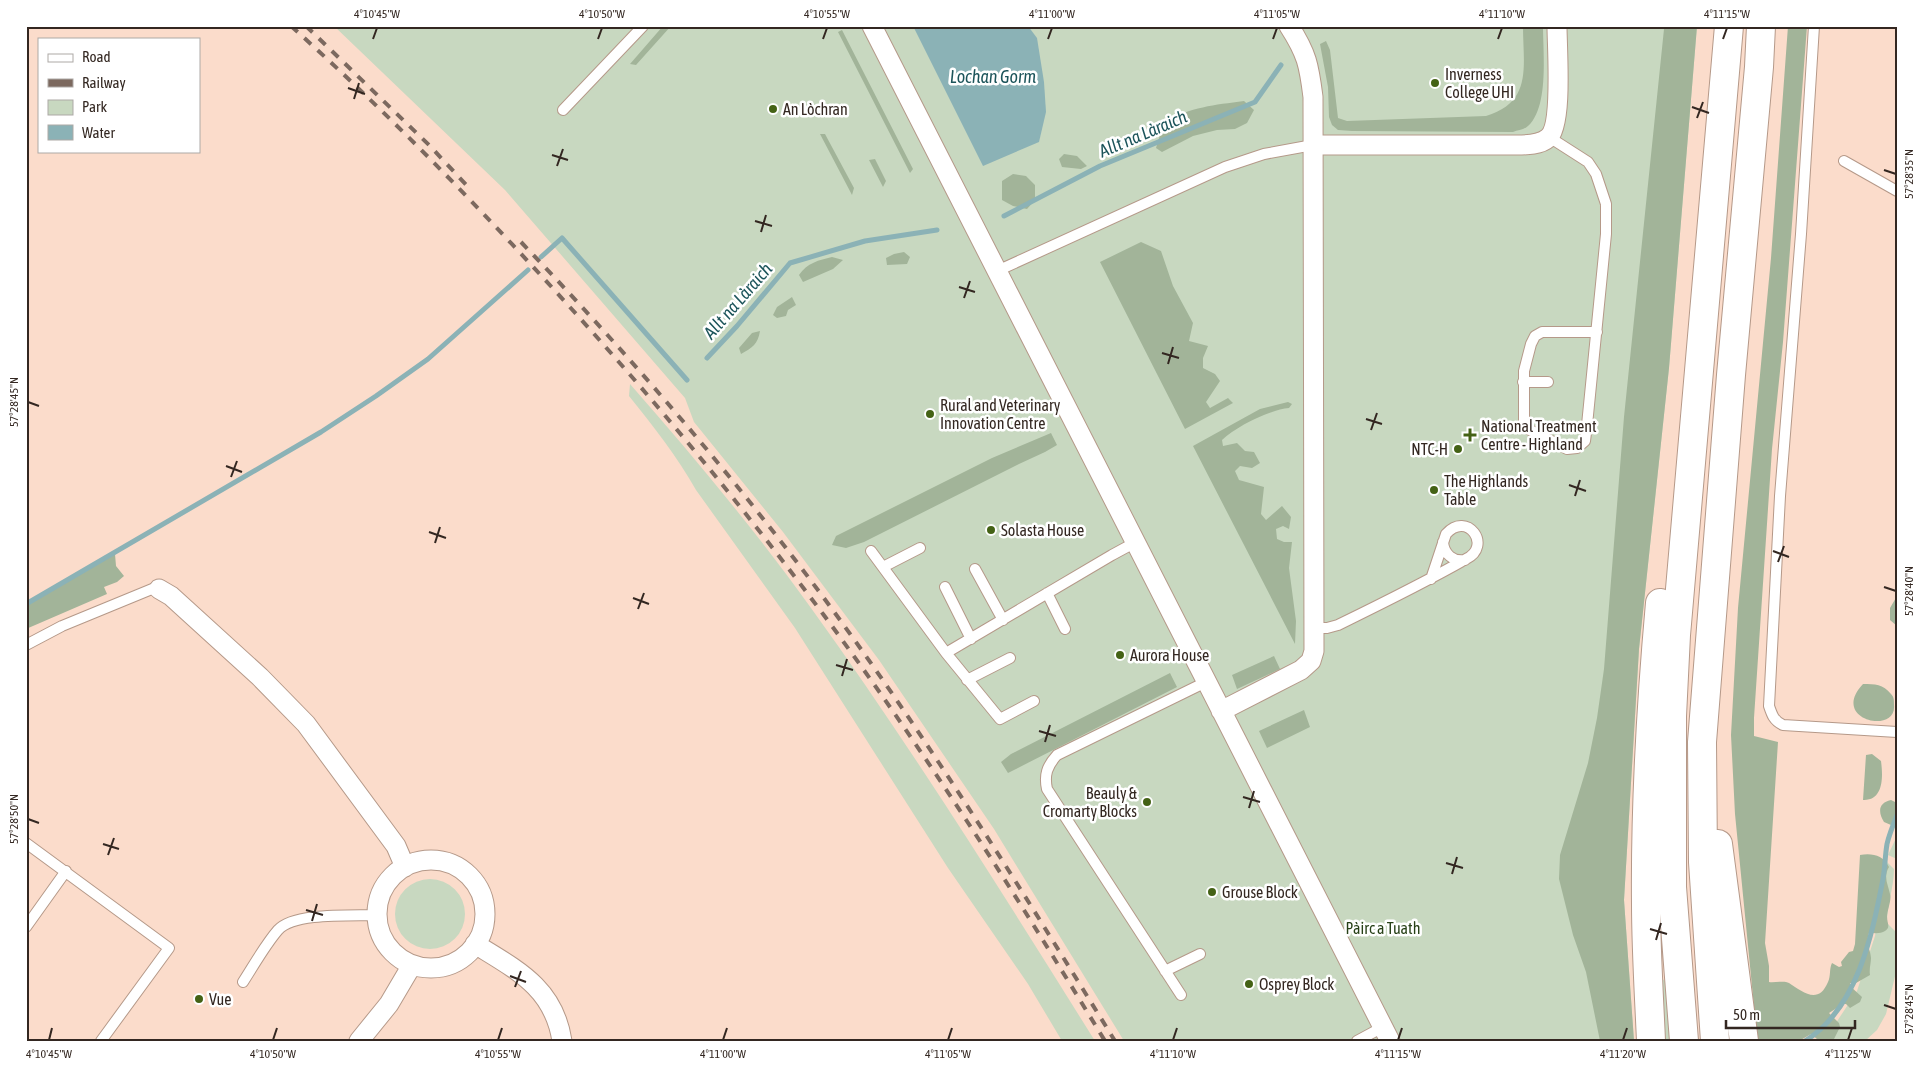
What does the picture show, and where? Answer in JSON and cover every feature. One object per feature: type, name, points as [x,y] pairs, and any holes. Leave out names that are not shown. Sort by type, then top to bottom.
[{"type":"highway","points":[[1684,1041],[1672,887],[1672,726],[1676,635],[1728,26]]},
{"type":"highway","points":[[1715,1041],[1703,862],[1702,742],[1761,26]]},
{"type":"highway","points":[[1651,1041],[1646,905],[1647,828],[1655,660],[1666,535],[1693,446]]},
{"type":"highway","points":[[1702,742],[1725,889],[1744,1041]]},
{"type":"street","points":[[872,26],[1387,1034]]},
{"type":"street","points":[[1221,711],[1301,670],[1311,661],[1314,651],[1313,97],[1309,68],[1303,49],[1289,26]]},
{"type":"street","points":[[1313,145],[1535,144],[1549,137],[1554,129],[1558,113],[1557,26]]},
{"type":"street","points":[[159,589],[171,596],[260,676],[306,724],[396,846],[405,867]]},
{"type":"street","points":[[422,861],[439,861],[455,866],[469,877],[478,888],[483,902],[484,917],[482,931],[466,955],[454,963],[426,968],[400,959],[390,950],[378,928],[377,915],[380,896],[390,879],[405,867],[422,861]]},
{"type":"street","points":[[475,944],[506,963],[540,989],[553,1010],[562,1041]]},
{"type":"street","points":[[359,1041],[389,1004],[412,964]]},
{"type":"lane","points":[[563,110],[643,26]]},
{"type":"lane","points":[[1814,26],[1780,496],[1769,706],[1777,722],[1783,725],[1897,732]]},
{"type":"lane","points":[[1549,137],[1588,162],[1596,174],[1606,204],[1606,234],[1597,332],[1584,441],[1577,448],[1567,449],[1530,430],[1524,422],[1524,371],[1535,336],[1542,332],[1597,332]]},
{"type":"lane","points":[[997,271],[1225,167],[1264,154],[1313,145]]},
{"type":"lane","points":[[1844,161],[1897,191]]},
{"type":"lane","points":[[1523,382],[1548,382]]},
{"type":"lane","points":[[1314,628],[1327,628],[1338,625],[1431,579],[1472,556],[1478,546],[1476,535],[1470,528],[1454,527],[1446,534],[1431,579]]},
{"type":"lane","points":[[1443,541],[1444,549],[1450,557],[1460,560],[1466,559]]},
{"type":"lane","points":[[946,653],[1112,554],[1136,542]]},
{"type":"lane","points":[[882,567],[920,548]]},
{"type":"lane","points":[[871,551],[946,653],[1000,719],[1034,701]]},
{"type":"lane","points":[[975,569],[1003,620]]},
{"type":"lane","points":[[945,587],[971,639]]},
{"type":"lane","points":[[26,645],[62,626],[152,590],[159,589]]},
{"type":"lane","points":[[1047,594],[1064,629]]},
{"type":"lane","points":[[967,680],[1010,658]]},
{"type":"lane","points":[[1181,995],[1047,790],[1045,781],[1049,764],[1057,756],[1206,682]]},
{"type":"lane","points":[[26,843],[170,948],[101,1041]]},
{"type":"lane","points":[[26,927],[66,871]]},
{"type":"lane","points":[[243,982],[278,929],[289,921],[304,918],[377,915]]},
{"type":"lane","points":[[1165,971],[1200,954]]},
{"type":"lane","points":[[1357,1041],[1387,1034]]},
{"type":"green space","name":"Pàirc a Tuath","points":[[334,26],[1697,26],[1669,368],[1639,649],[1624,900],[1634,1041],[1124,1041],[994,829],[879,660],[783,532],[694,422],[685,398],[505,190]]},
{"type":"green space","points":[[663,26],[671,26],[636,65],[630,64]]},
{"type":"green space","points":[[1523,26],[1543,26],[1544,50],[1542,93],[1539,106],[1535,117],[1525,128],[1513,132],[1352,131],[1338,130],[1332,125],[1329,117],[1328,87],[1320,44],[1326,41],[1330,50],[1338,118],[1347,121],[1486,116],[1501,110],[1512,102],[1518,92],[1524,68]]},
{"type":"green space","points":[[1662,26],[1697,26],[1669,368],[1639,649],[1624,900],[1634,1041],[1600,1041],[1586,972],[1573,935],[1559,879],[1560,855],[1588,763],[1604,669],[1624,417],[1664,29]]},
{"type":"green space","points":[[1788,26],[1807,26],[1783,342],[1772,449],[1754,718],[1754,736],[1778,742],[1765,943],[1769,966],[1769,982],[1787,982],[1804,993],[1815,995],[1820,993],[1828,982],[1832,963],[1839,967],[1842,966],[1841,962],[1849,952],[1853,951],[1860,855],[1869,854],[1880,857],[1889,867],[1886,874],[1890,896],[1887,914],[1888,928],[1882,933],[1869,933],[1867,941],[1871,958],[1870,975],[1856,983],[1850,983],[1850,986],[1862,997],[1860,1002],[1850,1008],[1843,1004],[1829,1013],[1839,1023],[1840,1027],[1834,1039],[1830,1041],[1817,1039],[1811,1034],[1799,1041],[1759,1041],[1757,1037],[1735,814],[1731,735],[1738,608],[1771,258]]},
{"type":"green space","points":[[842,30],[913,169],[910,173],[838,32]]},
{"type":"green space","points":[[1244,101],[1254,110],[1247,123],[1235,129],[1217,130],[1193,136],[1162,152],[1156,148],[1164,122],[1193,110]]},
{"type":"green space","points":[[820,134],[825,134],[854,188],[852,195]]},
{"type":"green space","points":[[1064,154],[1077,156],[1087,166],[1081,169],[1062,167],[1059,159]]},
{"type":"green space","points":[[875,159],[886,181],[883,187],[869,160]]},
{"type":"green space","points":[[1013,174],[1026,176],[1035,185],[1035,200],[1027,209],[1013,206],[1002,200],[1002,181]]},
{"type":"green space","points":[[1141,242],[1161,251],[1173,286],[1193,323],[1189,341],[1208,346],[1203,358],[1203,368],[1215,374],[1220,381],[1206,402],[1210,408],[1228,398],[1233,403],[1185,429],[1100,262]]},
{"type":"green space","points":[[904,252],[910,257],[907,264],[887,265],[886,258]]},
{"type":"green space","points":[[832,257],[843,260],[833,269],[803,282],[799,275],[806,268],[818,261]]},
{"type":"green space","points":[[792,297],[796,305],[788,310],[786,316],[777,318],[773,315],[777,307]]},
{"type":"green space","points":[[760,331],[754,345],[741,354],[739,348],[752,333]]},
{"type":"green space","points":[[630,384],[746,522],[790,579],[885,714],[1095,1041],[1062,1041],[1028,984],[948,868],[795,628],[696,490],[673,453],[629,396]]},
{"type":"green space","points":[[1288,402],[1292,404],[1289,408],[1272,412],[1254,420],[1236,429],[1222,440],[1223,446],[1237,443],[1245,451],[1254,452],[1260,463],[1252,468],[1240,466],[1235,471],[1239,480],[1264,487],[1261,514],[1266,520],[1282,506],[1291,517],[1289,529],[1283,526],[1276,529],[1277,539],[1284,542],[1292,542],[1289,568],[1296,621],[1295,644],[1193,446],[1260,409]]},
{"type":"green space","points":[[1051,433],[1057,445],[1045,452],[864,542],[846,548],[832,545],[836,536],[992,458]]},
{"type":"green space","points":[[115,554],[116,566],[124,576],[117,582],[104,587],[107,594],[26,629],[26,606]]},
{"type":"green space","points":[[1897,596],[1897,626],[1890,620],[1890,608]]},
{"type":"green space","points":[[1274,656],[1280,669],[1237,689],[1232,675]]},
{"type":"green space","points":[[1170,673],[1177,687],[1008,773],[1001,762],[1011,754]]},
{"type":"green space","points":[[1863,684],[1882,686],[1893,696],[1892,714],[1886,719],[1877,721],[1867,719],[1859,714],[1854,707],[1855,696]]},
{"type":"green space","points":[[1304,710],[1310,727],[1267,748],[1259,731]]},
{"type":"green space","points":[[1872,754],[1881,761],[1881,786],[1875,796],[1863,800],[1866,755]]},
{"type":"green space","points":[[1891,800],[1897,803],[1897,822],[1891,825],[1884,822],[1880,808],[1884,803]]},
{"type":"green space","points":[[1897,836],[1897,859],[1888,855]]},
{"type":"green space","points":[[1887,862],[1894,869],[1887,923],[1897,933],[1897,968],[1886,1014],[1877,1030],[1865,1041],[1824,1041],[1857,991],[1875,936]]},
{"type":"green space","points":[[430,879],[443,882],[455,889],[462,901],[465,914],[462,927],[455,939],[443,946],[430,949],[417,946],[405,939],[398,927],[395,914],[398,901],[405,889],[417,882]]},
{"type":"green space","points":[[1660,978],[1666,983],[1671,1041],[1658,1041]]},
{"type":"water","name":"Lochan Gorm","points":[[913,26],[1028,26],[1037,38],[1044,82],[1046,112],[1039,142],[983,166]]},
{"type":"waterway","name":"Allt na Làraich","points":[[1004,216],[1100,166],[1255,102],[1281,65]]},
{"type":"waterway","name":"Allt na Làraich","points":[[707,358],[737,326],[790,263],[865,241],[937,230]]},
{"type":"waterway","name":"Allt na Làraich","points":[[541,257],[562,238],[687,380]]},
{"type":"waterway","points":[[26,604],[321,432],[376,396],[428,359],[528,270]]},
{"type":"waterway","points":[[1805,1041],[1823,1027],[1838,1010],[1860,969],[1879,901],[1887,844],[1897,815]]},
{"type":"railway","points":[[291,26],[399,127],[501,233],[635,380],[731,495],[823,614],[898,718],[1004,878],[1105,1041]]},
{"type":"railway","points":[[306,26],[429,145],[471,190]]},
{"type":"railway","points":[[521,242],[603,330],[683,421],[759,514],[832,609],[870,661],[942,768],[1115,1041]]},
{"type":"place","name":"Inverness College UHI","points":[[1435,83]]},
{"type":"place","name":"An Lòchran","points":[[773,109]]},
{"type":"place","name":"Rural and Veterinary Innovation Centre","points":[[930,414]]},
{"type":"place","name":"National Treatment Centre - Highland","points":[[1470,435]]},
{"type":"place","name":"NTC-H","points":[[1458,449]]},
{"type":"place","name":"The Highlands Table","points":[[1434,490]]},
{"type":"place","name":"Solasta House","points":[[991,530]]},
{"type":"place","name":"Aurora House","points":[[1120,655]]},
{"type":"place","name":"Beauly & Cromarty Blocks","points":[[1147,802]]},
{"type":"place","name":"Grouse Block","points":[[1212,892]]},
{"type":"place","name":"Osprey Block","points":[[1249,984]]},
{"type":"place","name":"Vue","points":[[199,999]]}]
